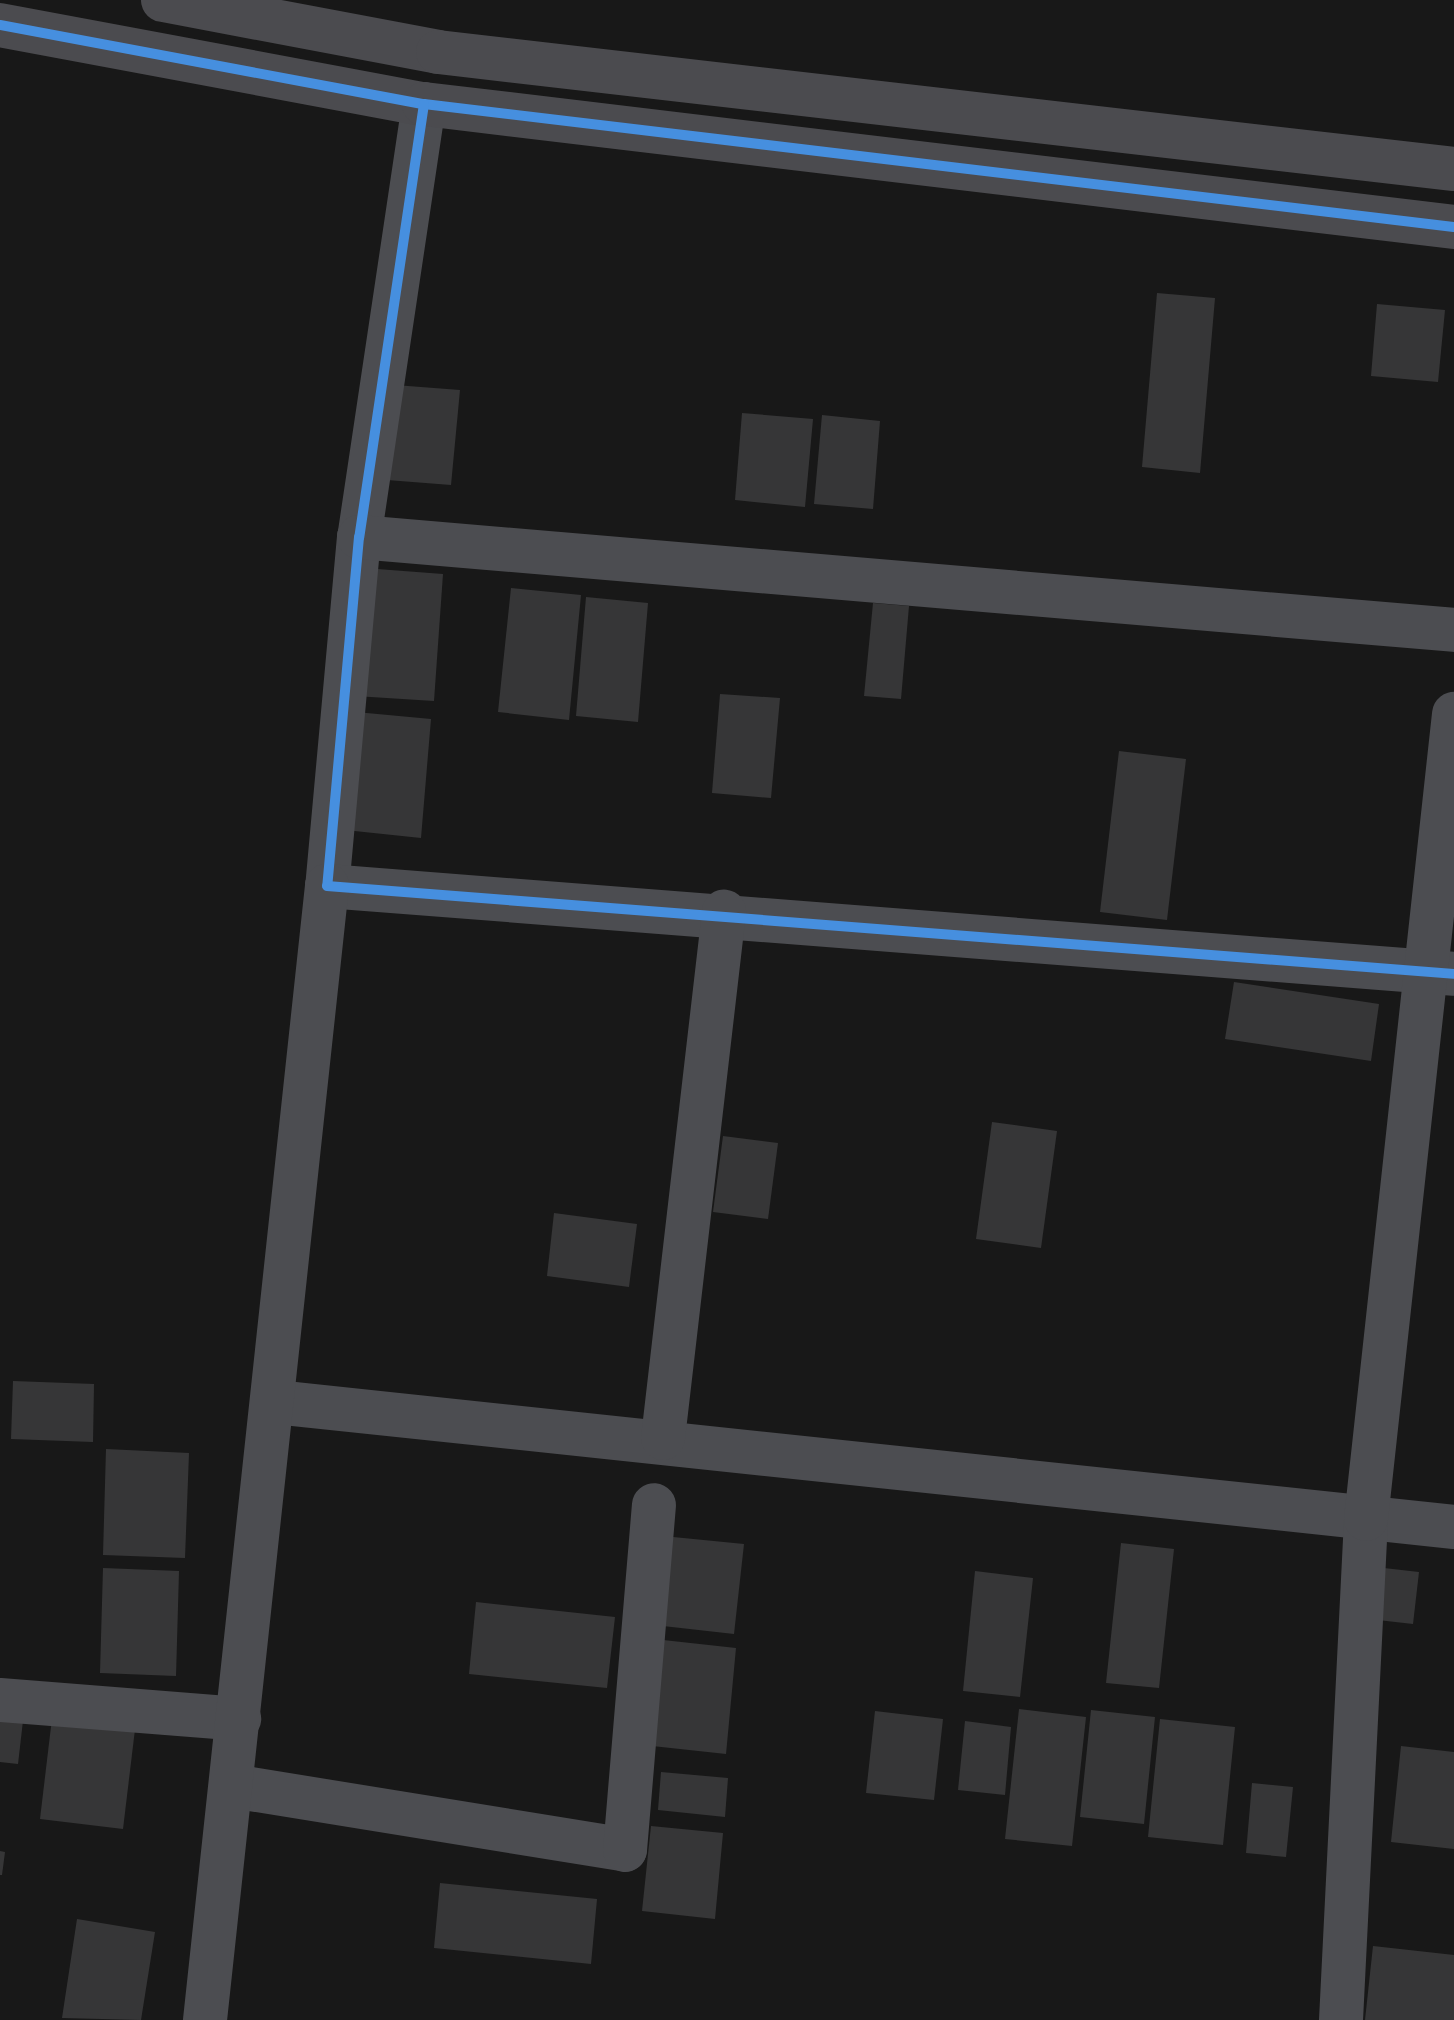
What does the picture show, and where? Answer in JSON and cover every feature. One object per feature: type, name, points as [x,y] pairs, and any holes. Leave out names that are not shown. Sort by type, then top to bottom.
[{"type":"street","points":[[163,0],[438,52],[1454,169]]},
{"type":"street","points":[[0,25],[424,104],[1454,227]]},
{"type":"street","points":[[205,2020],[275,1402],[359,537],[424,104]]},
{"type":"street","points":[[359,537],[1454,630]]},
{"type":"street","points":[[1341,2020],[1366,1519],[1437,972],[1454,714]]},
{"type":"street","points":[[327,886],[724,912],[1437,972]]},
{"type":"street","points":[[663,1438],[724,912]]},
{"type":"street","points":[[275,1402],[663,1438],[1454,1527]]},
{"type":"street","points":[[232,1786],[625,1850],[654,1505]]},
{"type":"street","points":[[0,1700],[239,1719]]},
{"type":"building","points":[[1157,293],[1215,298],[1200,473],[1142,467]]},
{"type":"building","points":[[1377,304],[1445,310],[1438,382],[1371,376]]},
{"type":"building","points":[[395,385],[460,390],[451,485],[387,480]]},
{"type":"building","points":[[742,413],[813,419],[805,507],[735,500]]},
{"type":"building","points":[[822,415],[880,421],[873,509],[814,504]]},
{"type":"building","points":[[364,568],[443,574],[434,701],[355,696]]},
{"type":"building","points":[[511,588],[581,595],[569,720],[498,712]]},
{"type":"building","points":[[586,597],[648,603],[638,722],[576,716]]},
{"type":"building","points":[[873,603],[909,606],[901,699],[864,696]]},
{"type":"building","points":[[720,694],[780,698],[771,798],[712,793]]},
{"type":"building","points":[[356,712],[431,719],[421,838],[345,830]]},
{"type":"building","points":[[1119,751],[1186,759],[1167,920],[1100,912]]},
{"type":"building","points":[[1234,982],[1379,1004],[1371,1061],[1225,1039]]},
{"type":"building","points":[[992,1122],[1057,1131],[1041,1248],[976,1239]]},
{"type":"building","points":[[723,1136],[778,1143],[768,1219],[713,1212]]},
{"type":"building","points":[[554,1213],[637,1224],[629,1287],[547,1276]]},
{"type":"building","points":[[13,1381],[94,1384],[93,1442],[11,1439]]},
{"type":"building","points":[[106,1449],[189,1453],[185,1558],[103,1555]]},
{"type":"building","points":[[663,1536],[744,1544],[734,1634],[654,1625]]},
{"type":"building","points":[[1121,1543],[1174,1549],[1159,1688],[1106,1683]]},
{"type":"building","points":[[1375,1567],[1419,1572],[1413,1624],[1369,1619]]},
{"type":"building","points":[[103,1568],[179,1571],[176,1676],[100,1673]]},
{"type":"building","points":[[975,1571],[1033,1578],[1020,1697],[963,1691]]},
{"type":"building","points":[[476,1602],[615,1617],[607,1688],[469,1674]]},
{"type":"building","points":[[654,1639],[736,1648],[726,1754],[643,1745]]},
{"type":"building","points":[[0,1709],[24,1712],[18,1764],[0,1762]]},
{"type":"building","points":[[1019,1709],[1086,1717],[1072,1846],[1005,1839]]},
{"type":"building","points":[[53,1710],[136,1721],[123,1829],[40,1819]]},
{"type":"building","points":[[1091,1710],[1155,1717],[1144,1824],[1080,1817]]},
{"type":"building","points":[[875,1711],[943,1719],[934,1800],[866,1793]]},
{"type":"building","points":[[1160,1719],[1235,1727],[1223,1845],[1148,1837]]},
{"type":"building","points":[[965,1721],[1011,1727],[1005,1795],[958,1790]]},
{"type":"building","points":[[1401,1746],[1454,1752],[1454,1849],[1391,1842]]},
{"type":"building","points":[[661,1772],[728,1778],[725,1817],[658,1810]]},
{"type":"building","points":[[1252,1783],[1293,1787],[1286,1857],[1246,1853]]},
{"type":"building","points":[[651,1826],[723,1833],[715,1919],[642,1911]]},
{"type":"building","points":[[0,1851],[5,1852],[2,1875],[0,1875]]},
{"type":"building","points":[[440,1883],[597,1899],[591,1964],[434,1948]]},
{"type":"building","points":[[77,1919],[155,1932],[141,2020],[62,2018]]},
{"type":"building","points":[[1373,1946],[1454,1955],[1454,2020],[1365,2020]]},
{"type":"cycle path","points":[[0,25],[424,104],[1454,227]]},
{"type":"cycle path","points":[[424,104],[359,537],[327,886],[1454,974]]}]
